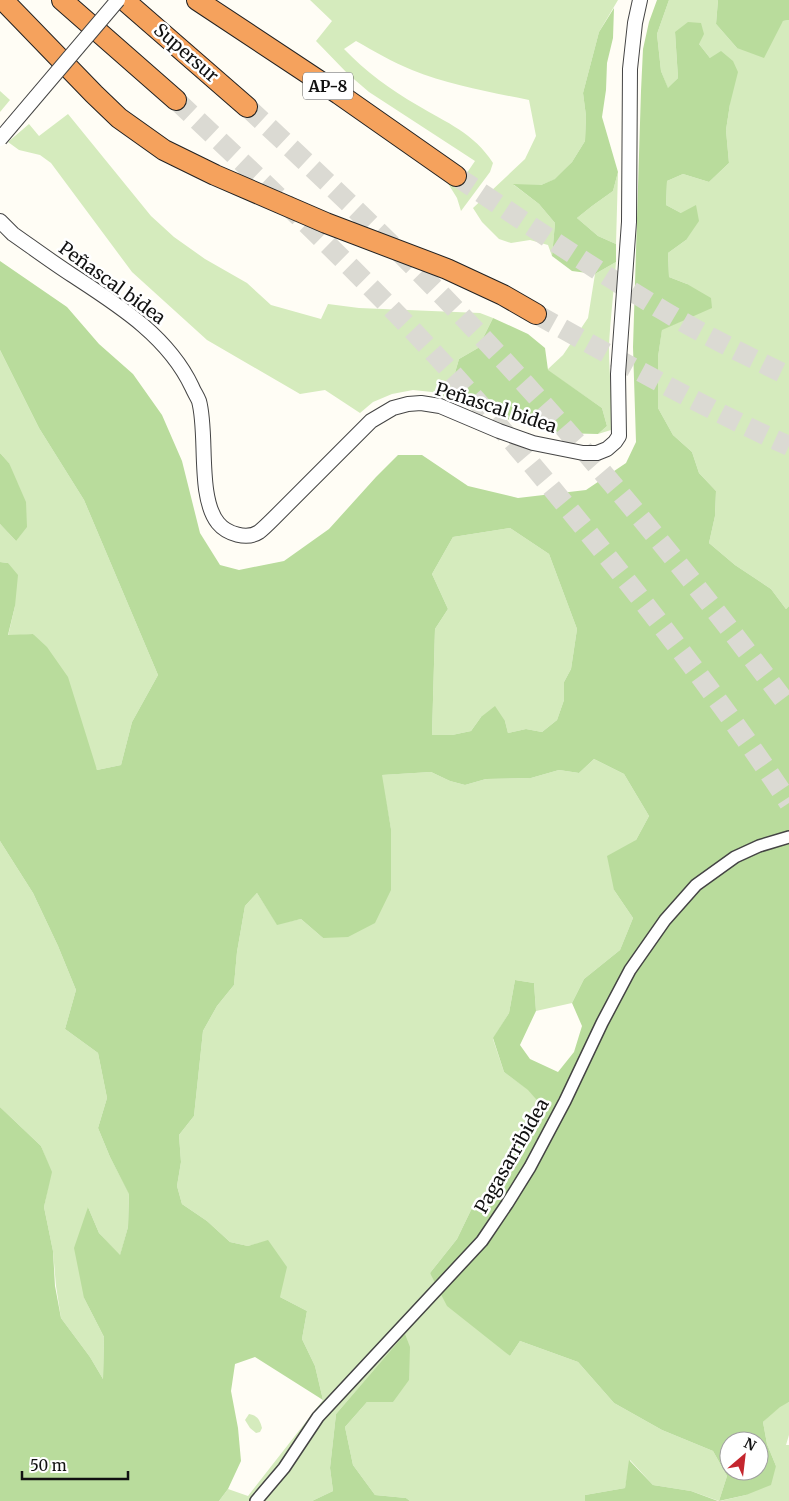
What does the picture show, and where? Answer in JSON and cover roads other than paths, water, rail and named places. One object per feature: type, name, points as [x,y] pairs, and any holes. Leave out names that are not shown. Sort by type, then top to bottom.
[{"type":"highway","points":[[4,0],[119,118],[164,150],[216,176],[476,282],[536,314]]},
{"type":"highway","points":[[62,0],[176,100]]},
{"type":"highway","name":"Supersur","points":[[124,0],[247,106]]},
{"type":"highway","name":"AP-8","points":[[197,0],[339,94],[456,176]]},
{"type":"street","points":[[0,139],[118,0]]},
{"type":"street","name":"Peñascal bidea","points":[[0,221],[13,234],[116,304],[146,328],[178,362],[199,401],[211,510],[218,524],[237,535],[258,533],[371,421],[393,408],[408,404],[421,403],[440,406],[525,440],[556,448],[583,453],[597,453],[607,450],[618,436],[618,374],[629,222],[630,69],[635,23],[640,0]]},
{"type":"street","name":"Pagasarribidea","points":[[256,1501],[284,1468],[318,1417],[482,1241],[530,1167],[630,970],[665,920],[696,884],[735,857],[760,846],[789,837]]},
{"type":"tunnel","points":[[176,100],[369,286],[431,350],[484,409],[562,500],[657,620],[734,723],[789,803]]},
{"type":"tunnel","points":[[247,107],[390,243],[527,386],[661,543],[789,707]]},
{"type":"tunnel","points":[[456,176],[585,262],[664,311],[710,337],[789,376]]},
{"type":"tunnel","points":[[536,314],[693,399],[789,446]]}]
